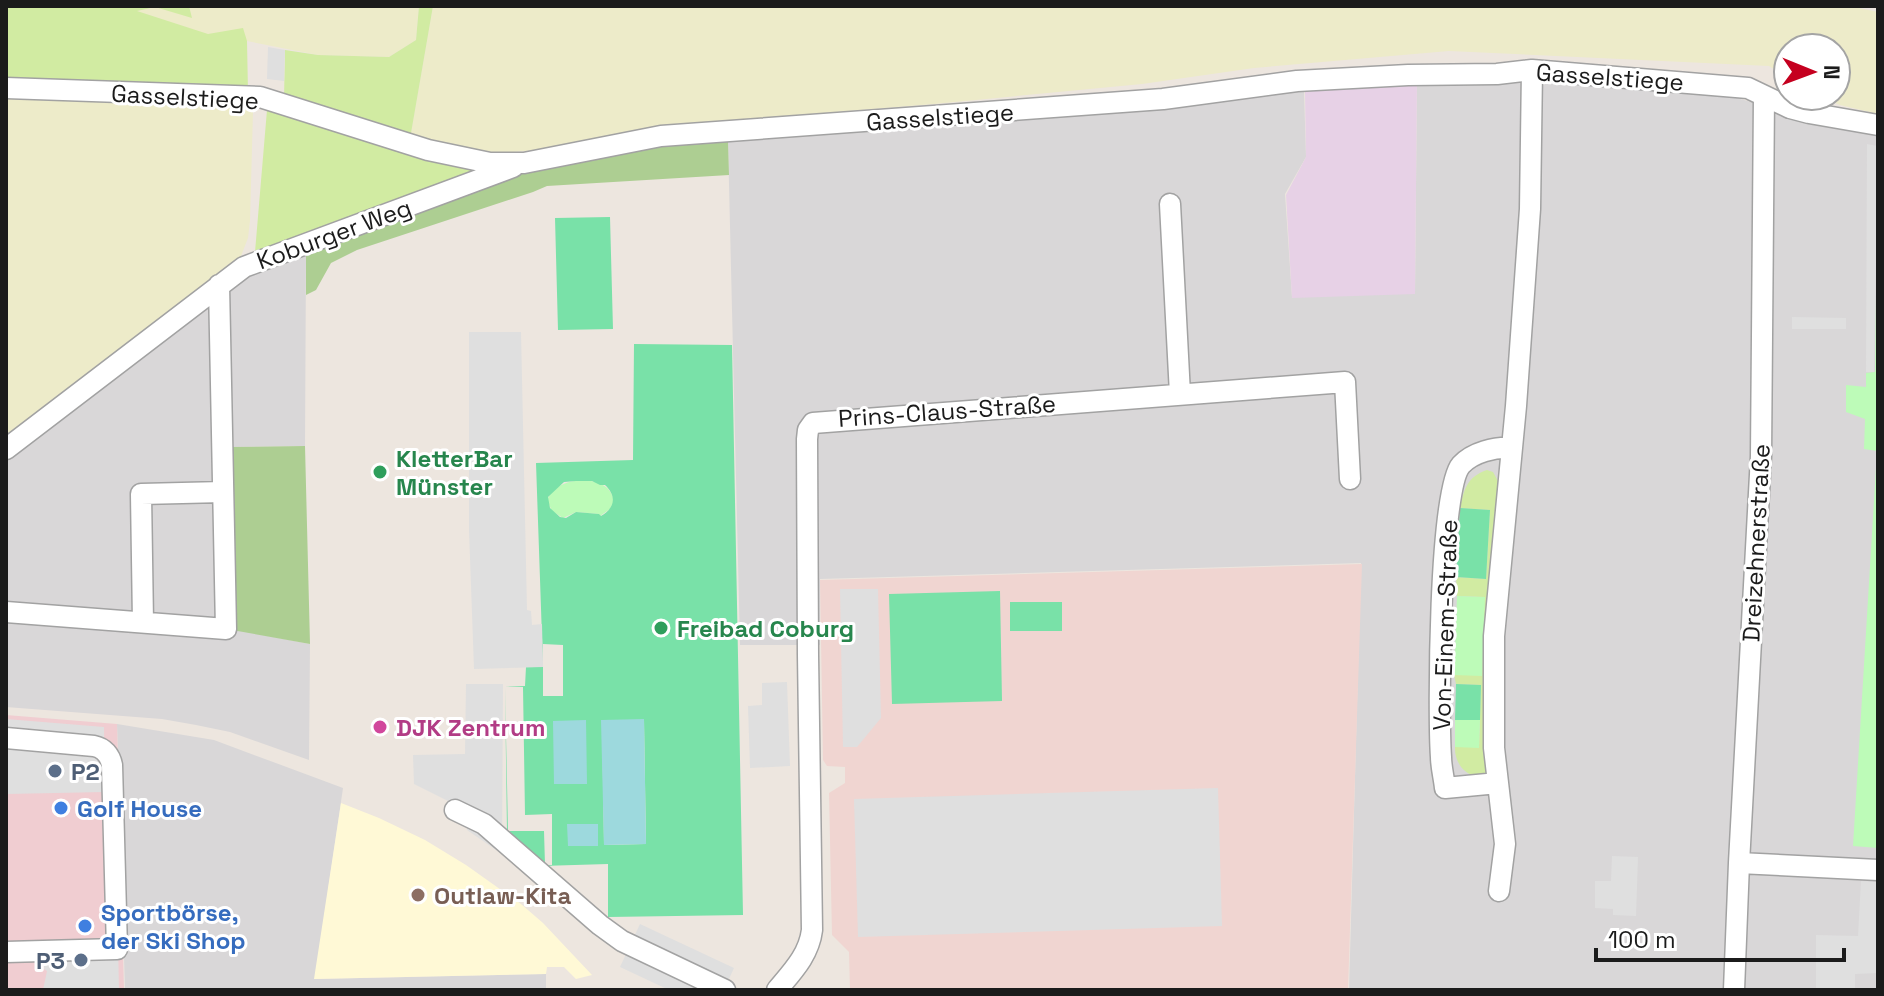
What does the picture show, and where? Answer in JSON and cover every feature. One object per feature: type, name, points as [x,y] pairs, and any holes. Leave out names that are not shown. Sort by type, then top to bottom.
[{"type":"street","name":"Gasselstiege","points":[[6,88],[260,97],[428,150],[490,163],[524,163],[661,136],[1163,99],[1297,81],[1532,70],[1748,88],[1790,108],[1878,125]]},
{"type":"street","name":"Von-Einem-Straße","points":[[1499,891],[1505,844],[1494,748],[1494,636],[1530,209],[1532,70]]},
{"type":"street","name":"Dreizehnerstraße","points":[[1734,990],[1761,456],[1764,96]]},
{"type":"street","name":"Koburger Weg","points":[[6,449],[244,267],[524,163]]},
{"type":"street","points":[[1170,204],[1180,394]]},
{"type":"street","points":[[6,612],[226,629],[219,285]]},
{"type":"street","name":"Prins-Claus-Straße","points":[[777,990],[802,959],[812,930],[807,439],[813,423],[1345,382],[1350,479]]},
{"type":"street","name":"Von-Einem-Straße","points":[[1498,783],[1445,788],[1441,758],[1441,633],[1446,525],[1460,466],[1476,455],[1497,447],[1511,448]]},
{"type":"street","points":[[143,622],[141,494],[223,492]]},
{"type":"street","points":[[6,738],[98,747],[107,753],[112,765],[117,949],[6,952]]},
{"type":"street","points":[[455,810],[484,824],[622,941],[725,990]]},
{"type":"street","points":[[1739,863],[1878,870]]},
{"type":"shaded area","points":[[124,6],[419,6],[416,40],[389,57],[318,55],[247,41],[170,45]]},
{"type":"shaded area","points":[[433,6],[1859,6],[1878,12],[1878,114],[1852,108],[1852,32],[1772,32],[1772,68],[1449,51],[1254,68],[1142,84],[934,104],[665,126],[548,149],[502,153],[455,150],[410,139]]},
{"type":"shaded area","points":[[268,47],[285,50],[284,81],[267,79]]},
{"type":"shaded area","points":[[1547,79],[1714,91],[1772,108],[1772,112],[1878,131],[1878,990],[1349,990],[1361,563],[820,579],[820,645],[740,645],[728,142],[1167,109],[1304,91],[1306,157],[1285,194],[1292,297],[1415,293],[1417,80]]},
{"type":"shaded area","points":[[1417,80],[1415,294],[1292,298],[1286,195],[1306,157],[1305,91],[1341,85]]},
{"type":"shaded area","points":[[6,94],[244,102],[253,111],[250,221],[241,256],[229,269],[6,435]]},
{"type":"shaded area","points":[[1867,144],[1878,146],[1874,372],[1866,372]]},
{"type":"shaded area","points":[[306,254],[305,446],[228,447],[232,629],[310,644],[309,760],[230,732],[162,719],[6,707],[6,460],[245,278]]},
{"type":"shaded area","points":[[1792,317],[1846,318],[1846,329],[1792,329]]},
{"type":"shaded area","points":[[469,332],[521,332],[527,610],[531,611],[532,625],[542,624],[543,667],[474,669],[469,530]]},
{"type":"shaded area","points":[[1362,564],[1348,990],[850,990],[849,952],[832,935],[829,793],[845,783],[845,767],[827,766],[823,760],[820,580]]},
{"type":"shaded area","points":[[840,589],[878,589],[881,718],[857,747],[843,747]]},
{"type":"shaded area","points":[[787,682],[790,766],[750,768],[748,706],[762,705],[762,683]]},
{"type":"shaded area","points":[[466,684],[503,684],[502,854],[467,830],[464,809],[414,784],[413,755],[465,754]]},
{"type":"shaded area","points":[[6,715],[117,724],[124,990],[6,990]]},
{"type":"shaded area","name":"P2","points":[[6,719],[104,727],[105,792],[6,794]]},
{"type":"shaded area","points":[[117,724],[214,740],[343,788],[315,979],[546,974],[546,990],[125,990]]},
{"type":"shaded area","points":[[1218,788],[1222,926],[858,937],[854,799]]},
{"type":"shaded area","name":"Outlaw-Kita","points":[[341,803],[425,840],[466,865],[543,923],[592,975],[576,979],[564,967],[547,967],[546,974],[314,979]]},
{"type":"shaded area","points":[[1612,856],[1638,857],[1636,916],[1613,915],[1613,909],[1595,908],[1595,881],[1611,881]]},
{"type":"shaded area","points":[[1861,881],[1878,882],[1878,973],[1855,974],[1855,990],[1816,990],[1816,935],[1858,936]]},
{"type":"shaded area","points":[[640,924],[734,968],[724,990],[669,990],[620,967]]},
{"type":"shaded area","name":"P3","points":[[118,943],[119,990],[43,990],[47,971],[44,969],[44,945]]},
{"type":"green space","points":[[6,6],[189,6],[192,18],[155,7],[137,11],[208,34],[243,28],[247,41],[248,92],[6,84]]},
{"type":"green space","points":[[419,6],[433,6],[410,139],[284,99],[285,50],[318,55],[389,57],[416,40]]},
{"type":"green space","points":[[267,110],[495,170],[260,255],[255,252]]},
{"type":"green space","points":[[728,142],[729,175],[547,186],[357,250],[331,263],[316,290],[306,295],[306,254],[513,175],[668,143]]},
{"type":"green space","points":[[610,217],[613,329],[558,330],[555,218]]},
{"type":"green space","points":[[1877,218],[1878,848],[1853,846],[1877,451],[1864,449],[1865,419],[1846,412],[1846,385],[1866,387],[1866,373],[1875,372]]},
{"type":"green space","name":"Freibad Coburg","points":[[634,344],[732,345],[743,915],[608,917],[608,864],[541,866],[507,832],[505,687],[525,686],[526,667],[543,666],[536,463],[633,460]],"holes":[[[592,481],[605,485],[613,498],[612,506],[601,516],[576,512],[566,518],[560,517],[550,508],[548,497],[564,482]],[[543,644],[563,645],[563,696],[543,696]],[[505,687],[523,687],[525,815],[552,814],[552,865],[545,865],[544,831],[508,831]],[[602,720],[644,720],[646,844],[604,845]]]},
{"type":"green space","points":[[305,446],[310,644],[232,630],[228,447]]},
{"type":"green space","points":[[1487,470],[1493,472],[1498,481],[1489,773],[1476,776],[1461,766],[1455,747],[1479,747],[1481,685],[1456,684],[1454,675],[1482,675],[1484,597],[1457,596],[1456,577],[1486,579],[1490,510],[1460,508],[1468,484]]},
{"type":"green space","points":[[585,480],[607,488],[614,501],[610,509],[600,516],[576,512],[563,518],[552,511],[547,500],[554,490]]},
{"type":"green space","points":[[1460,508],[1490,510],[1486,579],[1456,577]]},
{"type":"green space","points":[[1000,591],[1002,701],[892,704],[889,594]]},
{"type":"green space","points":[[1457,596],[1485,597],[1482,676],[1454,675]]},
{"type":"green space","points":[[1010,602],[1062,602],[1062,631],[1010,631]]},
{"type":"green space","points":[[1456,684],[1481,685],[1480,720],[1455,720]]},
{"type":"green space","points":[[1455,720],[1480,720],[1479,748],[1455,747]]},
{"type":"water","points":[[644,719],[646,844],[604,845],[601,720]]},
{"type":"water","points":[[586,720],[587,784],[554,784],[553,721]]},
{"type":"water","points":[[567,824],[598,824],[598,846],[568,846]]},
{"type":"place","name":"KletterBar Münster","points":[[380,472]]},
{"type":"place","name":"Freibad Coburg","points":[[661,628]]},
{"type":"place","name":"DJK Zentrum","points":[[380,727]]},
{"type":"place","name":"P2","points":[[55,771]]},
{"type":"place","name":"Golf House","points":[[61,808]]},
{"type":"place","name":"Outlaw-Kita","points":[[418,895]]},
{"type":"place","name":"Sportbörse, der Ski Shop","points":[[85,926]]},
{"type":"place","name":"P3","points":[[81,960]]}]
